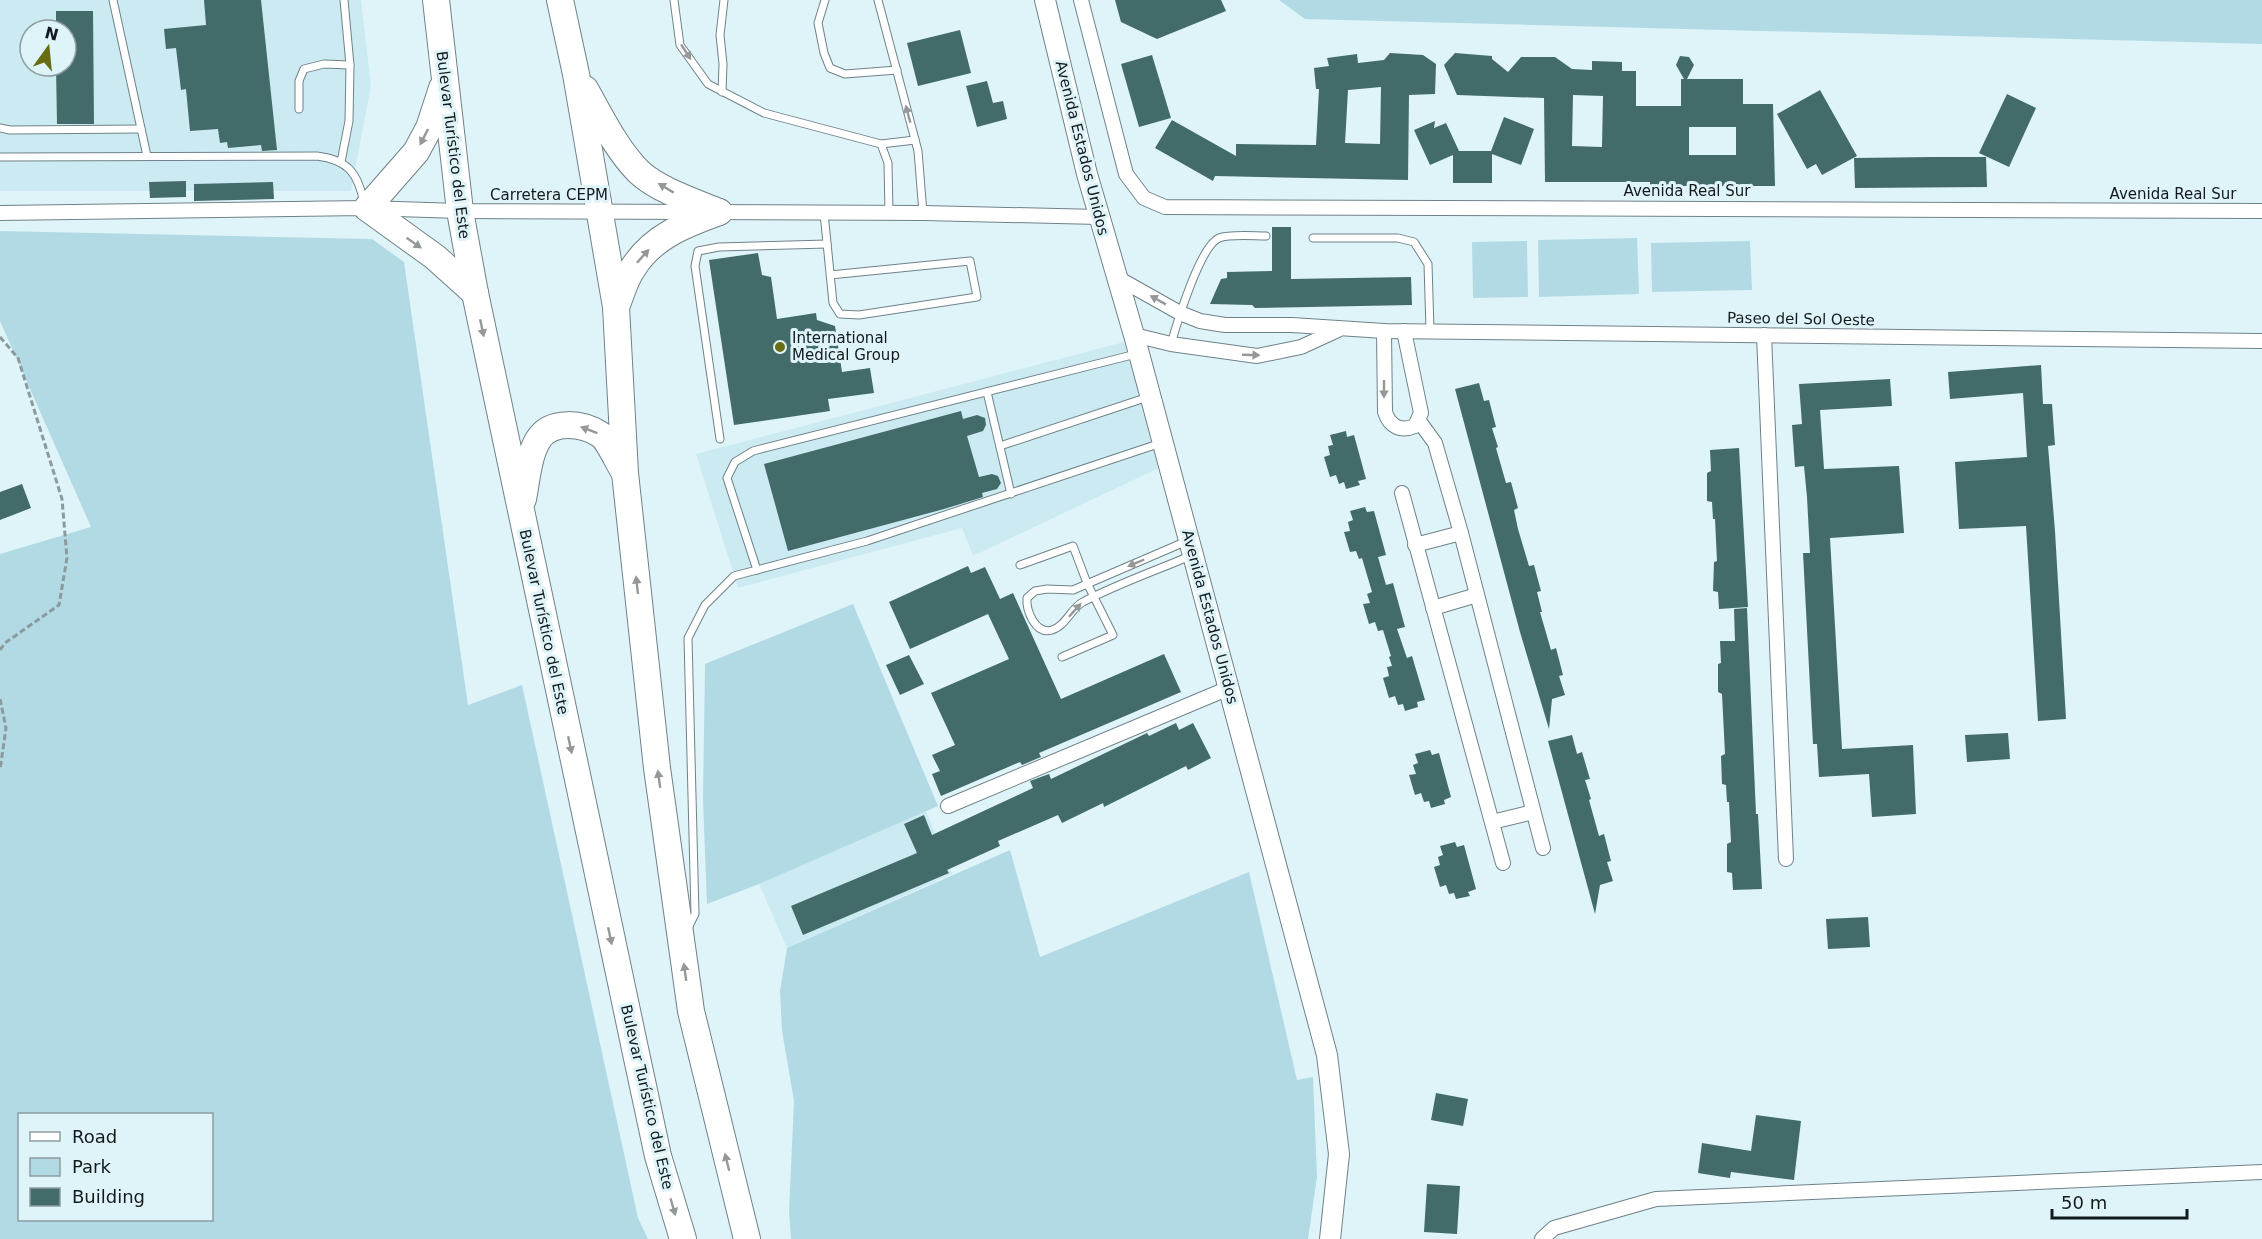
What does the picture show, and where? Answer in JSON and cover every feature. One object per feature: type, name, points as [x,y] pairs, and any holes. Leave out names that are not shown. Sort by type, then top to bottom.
[{"type":"highway","name":"Bulevar Turístico del Este","points":[[436,0],[460,211],[475,293],[658,1156],[682,1239]]},
{"type":"highway","points":[[560,0],[576,74],[616,308],[625,473],[657,768],[691,1011],[747,1239]]},
{"type":"highway","points":[[576,74],[616,143],[640,173],[678,195],[719,212]]},
{"type":"highway","points":[[444,82],[429,128],[416,152],[366,208],[435,257],[475,293]]},
{"type":"highway","points":[[616,308],[633,268],[653,245],[677,227],[719,212]]},
{"type":"highway","points":[[520,510],[532,452],[540,437],[554,426],[574,425],[602,435],[625,473]]},
{"type":"street","name":"Avenida Estados Unidos","points":[[1045,0],[1099,217],[1137,344],[1327,1055],[1339,1154],[1334,1220],[1330,1239]]},
{"type":"street","name":"Avenida Real Sur","points":[[1081,0],[1126,174],[1144,198],[1165,207],[2262,211]]},
{"type":"street","name":"Carretera CEPM","points":[[0,213],[366,208],[460,211],[923,213],[1099,217]]},
{"type":"street","name":"Paseo del Sol Oeste","points":[[1116,277],[1180,313],[1200,321],[1225,325],[1292,325],[1384,331],[2262,341]]},
{"type":"street","points":[[1223,353],[1225,325]]},
{"type":"street","name":"Paseo del Sol Oeste","points":[[1137,344],[1171,344],[1257,356],[1301,347],[1340,329]]},
{"type":"street","points":[[1384,331],[1384,406],[1388,420],[1395,427],[1407,430],[1415,426],[1421,413],[1404,330]]},
{"type":"street","points":[[1764,335],[1786,859]]},
{"type":"street","points":[[1419,421],[1435,443],[1461,533],[1543,848]]},
{"type":"street","points":[[1402,493],[1503,862]]},
{"type":"street","points":[[1415,546],[1461,533]]},
{"type":"street","points":[[1433,608],[1477,595]]},
{"type":"street","points":[[948,806],[1229,688]]},
{"type":"street","points":[[1492,822],[1533,813]]},
{"type":"street","points":[[1542,1239],[1554,1228],[1656,1199],[2262,1172]]},
{"type":"lane","points":[[113,0],[147,156]]},
{"type":"lane","points":[[341,162],[349,121],[350,65],[344,0]]},
{"type":"lane","points":[[674,0],[680,45],[708,84],[764,113],[881,144],[915,140]]},
{"type":"lane","points":[[722,92],[723,64],[720,35],[724,0]]},
{"type":"lane","points":[[825,0],[818,23],[824,53],[830,68],[845,74],[897,70]]},
{"type":"lane","points":[[878,0],[915,140],[923,213]]},
{"type":"lane","points":[[299,109],[299,81],[304,69],[324,64],[350,65]]},
{"type":"lane","points":[[0,128],[10,130],[141,129]]},
{"type":"lane","points":[[881,144],[888,163],[889,214]]},
{"type":"lane","points":[[0,157],[317,156],[332,158],[341,162],[359,180],[366,208]]},
{"type":"lane","points":[[824,213],[830,275],[833,303],[840,314],[859,315],[976,297],[970,261],[830,275]]},
{"type":"lane","points":[[1171,344],[1180,313],[1210,243],[1221,237],[1266,236]]},
{"type":"lane","points":[[1313,238],[1398,238],[1414,242],[1428,264],[1430,330]]},
{"type":"lane","points":[[720,439],[694,266],[698,251],[719,247],[827,244]]},
{"type":"lane","points":[[757,570],[727,478],[735,462],[753,451],[987,392],[1137,344]]},
{"type":"lane","points":[[987,392],[1011,494]]},
{"type":"lane","points":[[1000,446],[1150,396]]},
{"type":"lane","points":[[681,944],[694,914],[688,638],[705,605],[734,576],[867,542],[1163,442]]},
{"type":"lane","points":[[1020,566],[1072,546],[1087,584],[1113,635],[1062,657]]},
{"type":"lane","points":[[1191,547],[1080,603],[1066,620],[1052,630],[1042,630],[1036,625],[1027,607],[1027,598],[1035,591],[1073,590],[1191,547]]},
{"type":"path","points":[[0,336],[18,358],[62,499],[67,558],[59,604],[5,643],[0,650]]},
{"type":"path","points":[[0,699],[6,728],[0,770]]},
{"type":"shaded area","points":[[0,0],[361,0],[371,86],[351,191],[0,191]]},
{"type":"shaded area","points":[[1124,342],[1163,466],[973,556],[962,528],[738,588],[696,454]]},
{"type":"shaded area","points":[[926,811],[952,874],[787,948],[759,884]]},
{"type":"green space","points":[[1279,0],[2262,0],[2262,44],[1305,19]]},
{"type":"green space","points":[[0,231],[372,239],[404,262],[468,705],[522,685],[638,1218],[648,1239],[0,1239],[0,554],[91,527],[0,321]]},
{"type":"green space","points":[[1637,238],[1639,294],[1539,297],[1538,240]]},
{"type":"green space","points":[[1527,241],[1528,297],[1473,298],[1472,242]]},
{"type":"green space","points":[[1750,241],[1752,290],[1652,292],[1651,243]]},
{"type":"green space","points":[[853,604],[938,806],[759,884],[707,904],[703,801],[705,664]]},
{"type":"green space","points":[[1010,850],[1040,957],[1249,872],[1297,1080],[1313,1077],[1317,1177],[1308,1239],[791,1239],[789,1211],[794,1101],[782,1031],[780,991],[787,948]]},
{"type":"building","points":[[204,0],[261,0],[277,150],[262,151],[261,145],[228,148],[227,142],[220,143],[218,129],[190,131],[186,89],[181,90],[176,48],[166,49],[164,29],[206,25]]},
{"type":"building","points":[[1115,0],[1221,0],[1226,11],[1157,39],[1121,22]]},
{"type":"building","points":[[56,11],[93,11],[94,124],[57,124],[56,78],[78,78],[78,18],[56,18]]},
{"type":"building","points":[[960,30],[971,73],[918,86],[907,43]]},
{"type":"building","points":[[1390,53],[1423,55],[1436,64],[1435,94],[1409,95],[1408,180],[1215,176],[1213,181],[1155,148],[1172,120],[1236,156],[1236,144],[1316,145],[1319,89],[1316,89],[1314,68],[1329,66],[1327,58],[1357,54],[1358,63],[1384,60]],"holes":[[[1381,87],[1380,144],[1345,143],[1348,90]]]},
{"type":"building","points":[[1455,53],[1492,56],[1492,59],[1508,72],[1521,57],[1555,57],[1572,69],[1592,70],[1592,61],[1622,62],[1622,71],[1636,71],[1636,106],[1681,106],[1681,79],[1684,79],[1676,65],[1680,56],[1689,57],[1694,65],[1687,79],[1743,79],[1743,104],[1773,104],[1775,186],[1650,186],[1650,182],[1545,182],[1544,98],[1457,95],[1444,65]],"holes":[[[1573,95],[1603,96],[1602,147],[1572,146]],[[1689,127],[1736,127],[1736,155],[1689,155]]]},
{"type":"building","points":[[1152,55],[1171,118],[1139,127],[1121,64]]},
{"type":"building","points":[[987,81],[993,103],[1003,101],[1007,119],[977,127],[966,86]]},
{"type":"building","points":[[1820,90],[1857,156],[1822,175],[1816,164],[1807,169],[1777,114]]},
{"type":"building","points":[[2007,94],[2036,108],[2009,167],[1979,153]]},
{"type":"building","points":[[1504,117],[1534,129],[1521,165],[1492,154],[1492,183],[1453,183],[1453,155],[1430,165],[1414,130],[1435,121],[1434,128],[1446,123],[1459,151],[1491,151]]},
{"type":"building","points":[[1986,157],[1987,187],[1855,188],[1854,158]]},
{"type":"building","points":[[186,181],[186,197],[150,198],[149,182]]},
{"type":"building","points":[[273,182],[274,199],[194,201],[194,184]]},
{"type":"building","points":[[1272,227],[1291,227],[1291,279],[1411,277],[1412,305],[1255,308],[1252,305],[1210,304],[1221,279],[1227,278],[1227,272],[1272,271]]},
{"type":"building","name":"International Medical Group","points":[[758,253],[762,275],[771,277],[777,319],[816,313],[817,320],[835,326],[842,372],[870,368],[874,393],[828,399],[830,411],[734,425],[709,260]]},
{"type":"building","points":[[2041,365],[2043,404],[2052,404],[2055,445],[2048,446],[2066,719],[2038,721],[2026,526],[1959,529],[1955,462],[2027,457],[2023,393],[1950,399],[1948,372]]},
{"type":"building","points":[[1890,379],[1892,406],[1820,410],[1824,469],[1899,466],[1904,533],[1830,538],[1842,749],[1913,745],[1916,814],[1872,817],[1869,774],[1819,777],[1817,744],[1813,744],[1803,553],[1810,553],[1807,497],[1804,466],[1795,467],[1792,425],[1802,424],[1799,384]]},
{"type":"building","points":[[1479,383],[1484,401],[1489,400],[1496,427],[1492,428],[1498,447],[1496,448],[1506,483],[1511,482],[1518,508],[1514,510],[1518,529],[1529,566],[1534,565],[1541,591],[1537,592],[1542,612],[1540,612],[1551,650],[1556,648],[1563,675],[1559,676],[1565,695],[1552,699],[1549,729],[1520,632],[1455,389]]},
{"type":"building","points":[[961,411],[963,419],[977,415],[985,418],[986,425],[983,431],[967,436],[979,477],[992,474],[998,476],[1001,483],[997,489],[982,493],[983,497],[944,509],[788,551],[764,464]]},
{"type":"building","points":[[1346,431],[1347,437],[1354,435],[1366,479],[1358,481],[1360,485],[1346,489],[1344,482],[1339,484],[1336,475],[1330,477],[1324,457],[1330,455],[1328,446],[1333,445],[1330,435]]},
{"type":"building","points":[[1739,448],[1748,607],[1719,609],[1718,592],[1713,591],[1714,562],[1717,561],[1715,519],[1713,519],[1712,502],[1707,501],[1707,473],[1711,471],[1710,450]]},
{"type":"building","points":[[22,484],[31,508],[0,520],[0,492]]},
{"type":"building","points":[[1365,507],[1367,512],[1374,511],[1386,555],[1378,557],[1386,585],[1393,583],[1405,627],[1397,629],[1407,658],[1412,656],[1425,700],[1417,702],[1418,707],[1405,711],[1403,704],[1398,705],[1395,696],[1389,698],[1383,678],[1389,676],[1387,667],[1392,666],[1389,657],[1391,656],[1383,630],[1378,631],[1375,622],[1369,624],[1363,604],[1370,603],[1367,594],[1372,592],[1362,558],[1359,559],[1356,551],[1350,552],[1344,532],[1350,531],[1348,522],[1353,520],[1350,511]]},
{"type":"building","points":[[968,566],[971,573],[985,567],[1000,599],[1013,593],[1061,699],[1164,654],[1181,692],[1039,753],[1041,757],[1022,765],[1020,762],[941,796],[932,774],[940,771],[932,755],[955,745],[931,693],[1009,659],[988,614],[910,649],[889,602]]},
{"type":"building","points":[[1747,608],[1756,814],[1758,814],[1762,889],[1733,890],[1732,873],[1727,872],[1727,844],[1731,842],[1729,802],[1727,802],[1726,785],[1722,784],[1721,756],[1725,754],[1722,694],[1718,692],[1718,664],[1721,663],[1720,641],[1735,641],[1734,609]]},
{"type":"building","points":[[909,655],[924,684],[900,695],[886,665]]},
{"type":"building","points":[[1176,723],[1179,730],[1193,723],[1211,758],[1188,770],[1186,766],[1104,807],[1103,803],[1062,823],[1058,815],[998,841],[1000,846],[947,870],[949,873],[803,935],[791,906],[917,853],[904,824],[924,815],[932,835],[1033,788],[1030,781],[1049,774],[1051,779],[1147,733],[1149,736]]},
{"type":"building","points":[[2008,733],[2010,759],[1967,762],[1965,735]]},
{"type":"building","points":[[1572,735],[1577,754],[1582,752],[1590,779],[1585,780],[1591,799],[1589,800],[1599,836],[1604,834],[1611,861],[1607,862],[1613,881],[1600,885],[1595,914],[1548,741]]},
{"type":"building","points":[[1430,750],[1432,755],[1439,753],[1451,797],[1444,800],[1445,804],[1431,808],[1429,801],[1424,802],[1421,793],[1415,795],[1409,775],[1416,774],[1413,765],[1418,763],[1415,754]]},
{"type":"building","points":[[1455,842],[1457,847],[1464,845],[1476,889],[1468,892],[1470,896],[1456,899],[1454,893],[1449,894],[1446,885],[1440,887],[1434,867],[1440,865],[1438,857],[1443,855],[1440,846]]},
{"type":"building","points":[[1868,917],[1870,947],[1828,949],[1826,919]]},
{"type":"building","points":[[1436,1093],[1468,1099],[1463,1126],[1431,1120]]},
{"type":"building","points":[[1756,1115],[1801,1121],[1794,1180],[1731,1172],[1730,1178],[1698,1173],[1702,1143],[1751,1151]]},
{"type":"building","points":[[1427,1184],[1460,1186],[1457,1234],[1424,1232]]},
{"type":"place","name":"International Medical Group","points":[[780,347]]}]
